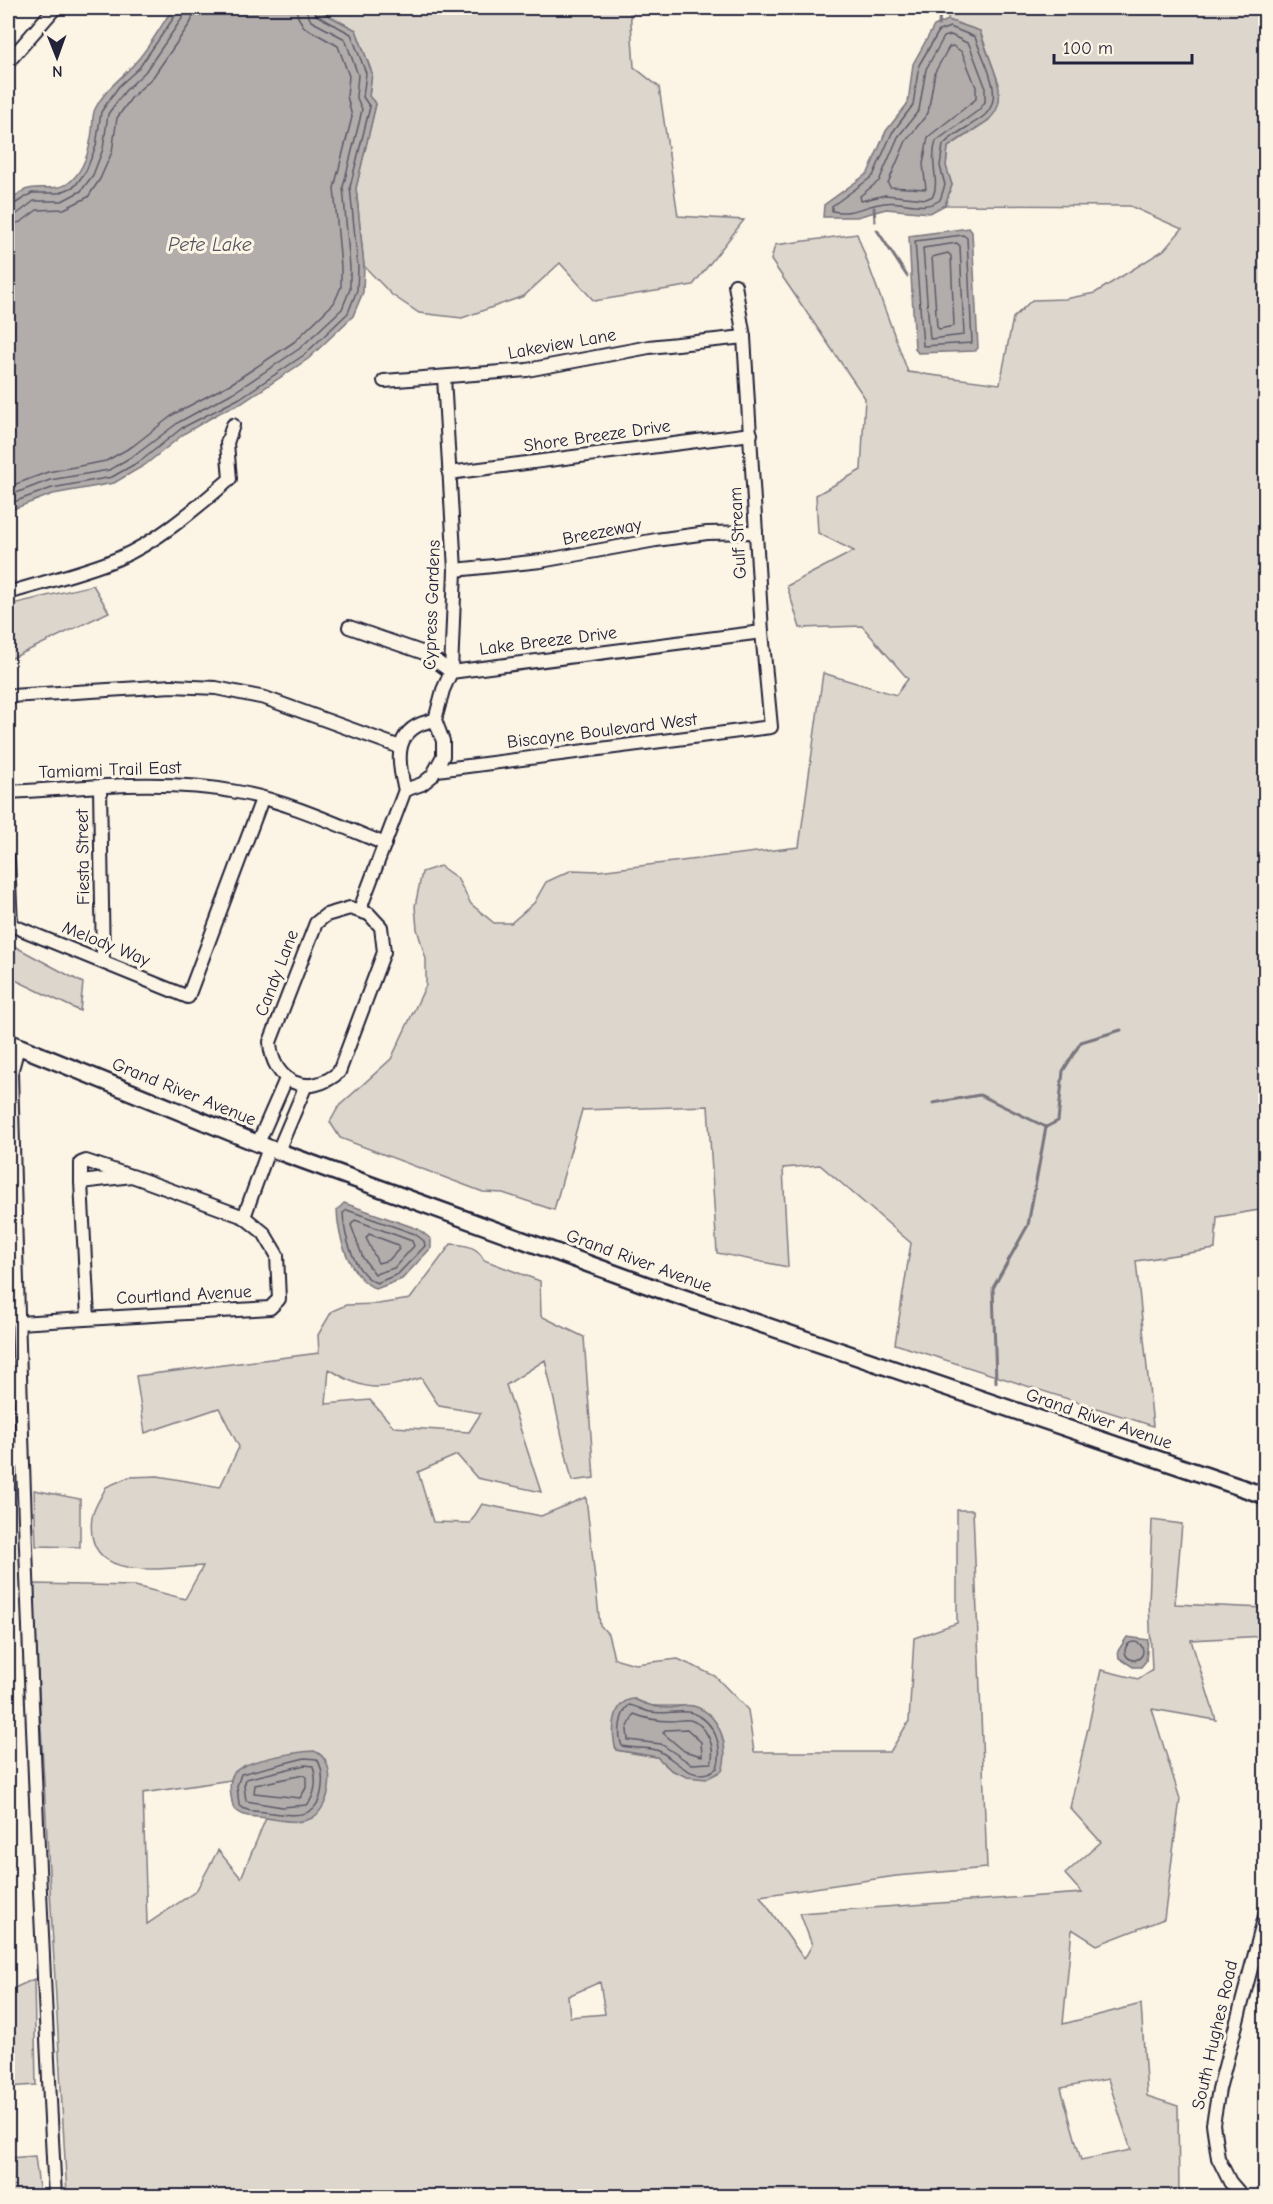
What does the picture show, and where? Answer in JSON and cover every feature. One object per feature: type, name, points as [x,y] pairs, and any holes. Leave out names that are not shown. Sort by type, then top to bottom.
[{"type":"main road","name":"Grand River Avenue","points":[[13,1045],[268,1147],[760,1325],[1266,1496]]},
{"type":"street","points":[[8,62],[54,8]]},
{"type":"street","name":"Gulf Stream","points":[[735,285],[744,337],[762,632],[771,727]]},
{"type":"street","name":"Lakeview Lane","points":[[384,381],[527,370],[649,347],[744,337]]},
{"type":"street","name":"Cypress Gardens","points":[[435,720],[451,672],[455,570],[444,376]]},
{"type":"street","points":[[8,593],[118,558],[156,538],[198,507],[230,479],[227,443],[233,425]]},
{"type":"street","name":"Shore Breeze Drive","points":[[449,473],[750,434]]},
{"type":"street","name":"Breezeway","points":[[455,570],[541,561],[656,540],[707,534],[756,532]]},
{"type":"street","points":[[349,627],[427,654],[451,672]]},
{"type":"street","name":"Lake Breeze Drive","points":[[451,672],[762,632]]},
{"type":"street","points":[[9,697],[172,686],[216,688],[265,698],[400,747]]},
{"type":"street","points":[[244,1217],[268,1147],[286,1079],[306,1085],[328,1081],[339,1072],[384,952],[381,927],[369,914],[360,909],[405,790],[398,758],[400,747],[410,728],[421,722],[435,720],[443,741],[443,756],[437,771],[422,784],[405,790]]},
{"type":"street","name":"Biscayne Boulevard West","points":[[437,771],[771,727]]},
{"type":"street","name":"Tamiami Trail East","points":[[8,792],[178,784],[239,792],[322,818],[385,844]]},
{"type":"street","name":"Fiesta Street","points":[[100,788],[103,962]]},
{"type":"street","name":"Melody Way","points":[[8,859],[11,925],[188,997],[262,799]]},
{"type":"street","name":"Candy Lane","points":[[286,1079],[273,1062],[270,1042],[303,951],[316,923],[326,915],[350,908],[360,909]]},
{"type":"street","points":[[13,1045],[11,1073],[18,1323],[40,1906],[55,2196]]},
{"type":"street","points":[[268,1147],[306,1085]]},
{"type":"street","name":"Courtland Avenue","points":[[18,1323],[270,1308],[279,1299],[277,1255],[264,1233],[244,1217],[132,1176],[86,1161],[81,1163],[81,1182],[132,1176]]},
{"type":"street","points":[[81,1182],[88,1319]]},
{"type":"street","name":"South Hughes Road","points":[[1242,2196],[1230,2182],[1218,2158],[1213,2124],[1219,2089],[1266,1912]]},
{"type":"shaded area","points":[[314,8],[630,8],[634,67],[659,87],[678,216],[744,220],[693,285],[594,301],[560,263],[524,296],[462,318],[419,313],[392,295],[364,266],[356,188],[376,104],[369,97],[372,73],[356,30]]},
{"type":"shaded area","points":[[949,8],[1014,8],[1051,12],[1049,8],[1265,8],[1265,1209],[1217,1217],[1215,1249],[1136,1261],[1153,1426],[895,1344],[911,1243],[820,1165],[783,1168],[788,1267],[717,1253],[708,1106],[582,1110],[554,1210],[503,1193],[483,1192],[340,1138],[330,1122],[339,1106],[391,1059],[426,985],[426,959],[417,929],[415,906],[422,872],[440,866],[457,878],[471,904],[494,923],[511,923],[534,903],[546,882],[572,870],[598,871],[799,847],[823,673],[896,695],[908,679],[862,626],[800,628],[787,586],[854,551],[818,533],[816,495],[861,470],[865,398],[771,260],[775,245],[857,234],[908,372],[1000,384],[1013,318],[1032,300],[1065,299],[1095,293],[1164,250],[1182,229],[1130,206],[945,205],[952,185],[946,166],[948,147],[989,120],[999,84],[980,31],[948,20]]},
{"type":"shaded area","points":[[93,585],[109,612],[8,660],[8,605]]},
{"type":"shaded area","points":[[12,945],[83,983],[80,1011],[11,978]]},
{"type":"shaded area","points":[[8,1193],[11,1193],[16,1378],[8,1379]]},
{"type":"shaded area","points":[[451,1244],[466,1246],[478,1252],[484,1260],[540,1281],[541,1316],[584,1337],[594,1478],[572,1481],[545,1360],[506,1385],[541,1492],[477,1478],[457,1455],[418,1472],[433,1522],[470,1523],[482,1504],[541,1516],[586,1497],[600,1625],[608,1634],[614,1658],[635,1664],[678,1659],[715,1676],[748,1710],[754,1752],[890,1752],[909,1721],[914,1638],[957,1623],[957,1510],[973,1510],[987,1868],[896,1876],[760,1896],[804,1959],[812,1945],[800,1913],[1082,1893],[1065,1874],[1101,1842],[1070,1808],[1101,1670],[1138,1679],[1152,1670],[1149,1604],[1152,1520],[1182,1524],[1175,1604],[1265,1608],[1265,1636],[1191,1640],[1216,1720],[1152,1709],[1180,1799],[1164,1919],[1097,1945],[1072,1929],[1063,2024],[1141,2004],[1147,2096],[1178,2106],[1179,2196],[67,2196],[33,1584],[135,1586],[185,1599],[203,1566],[167,1569],[128,1567],[112,1562],[100,1553],[92,1538],[92,1517],[106,1487],[129,1477],[158,1476],[220,1487],[239,1447],[219,1408],[145,1433],[136,1376],[319,1353],[318,1335],[332,1311],[346,1305],[378,1304],[410,1299]],"holes":[[[329,1369],[354,1382],[374,1387],[421,1378],[439,1406],[481,1413],[469,1432],[394,1427],[370,1400],[326,1404]],[[634,1699],[651,1706],[693,1706],[714,1722],[671,1770],[657,1757],[616,1750],[614,1726],[621,1710]],[[325,1759],[329,1787],[324,1801],[305,1820],[266,1818],[241,1878],[218,1850],[196,1891],[147,1924],[143,1793],[231,1780],[233,1774]],[[600,1982],[605,2014],[570,2017],[568,1996]],[[1108,2079],[1131,2150],[1081,2160],[1061,2088]]]},
{"type":"shaded area","points":[[34,1490],[80,1499],[80,1547],[36,1546]]},
{"type":"shaded area","points":[[34,1979],[36,2085],[8,2087],[8,1991]]},
{"type":"shaded area","points":[[35,2156],[40,2196],[8,2196],[8,2158]]},
{"type":"water","name":"Pete Lake","points":[[173,8],[314,8],[356,30],[372,73],[369,96],[376,104],[356,188],[364,266],[363,292],[353,316],[308,359],[242,403],[221,412],[185,433],[145,465],[114,483],[53,494],[8,511],[8,207],[23,191],[31,188],[64,186],[76,176],[88,151],[93,114],[99,102],[139,58]]},
{"type":"water","points":[[948,20],[980,31],[997,78],[999,101],[995,112],[987,121],[948,147],[946,166],[952,185],[945,205],[930,213],[886,209],[857,217],[823,217],[824,205],[868,173],[886,131],[908,103],[913,64],[934,26]]},
{"type":"water","points":[[969,228],[972,232],[978,348],[975,351],[918,353],[915,349],[909,236]]},
{"type":"water","points":[[344,1203],[418,1229],[431,1239],[431,1248],[402,1279],[376,1289],[359,1276],[347,1256],[337,1210]]},
{"type":"water","points":[[1127,1637],[1148,1640],[1146,1661],[1141,1667],[1133,1667],[1119,1658],[1118,1651]]},
{"type":"water","points":[[634,1699],[660,1707],[685,1705],[703,1710],[717,1724],[721,1733],[725,1753],[722,1771],[706,1779],[687,1777],[671,1770],[657,1757],[616,1750],[614,1727],[617,1711],[621,1705]]},
{"type":"water","points":[[314,1751],[327,1763],[330,1783],[324,1804],[312,1818],[295,1822],[252,1817],[240,1813],[233,1807],[231,1782],[233,1774],[238,1769],[270,1758]]},
{"type":"waterway","points":[[939,25],[940,8]]},
{"type":"waterway","points":[[874,208],[875,221]]},
{"type":"waterway","points":[[877,230],[907,276]]},
{"type":"waterway","points":[[996,1382],[993,1288],[1028,1225],[1046,1127],[1058,1121],[1063,1071],[1081,1042],[1121,1030]]},
{"type":"waterway","points":[[933,1103],[980,1095],[1046,1127]]}]
